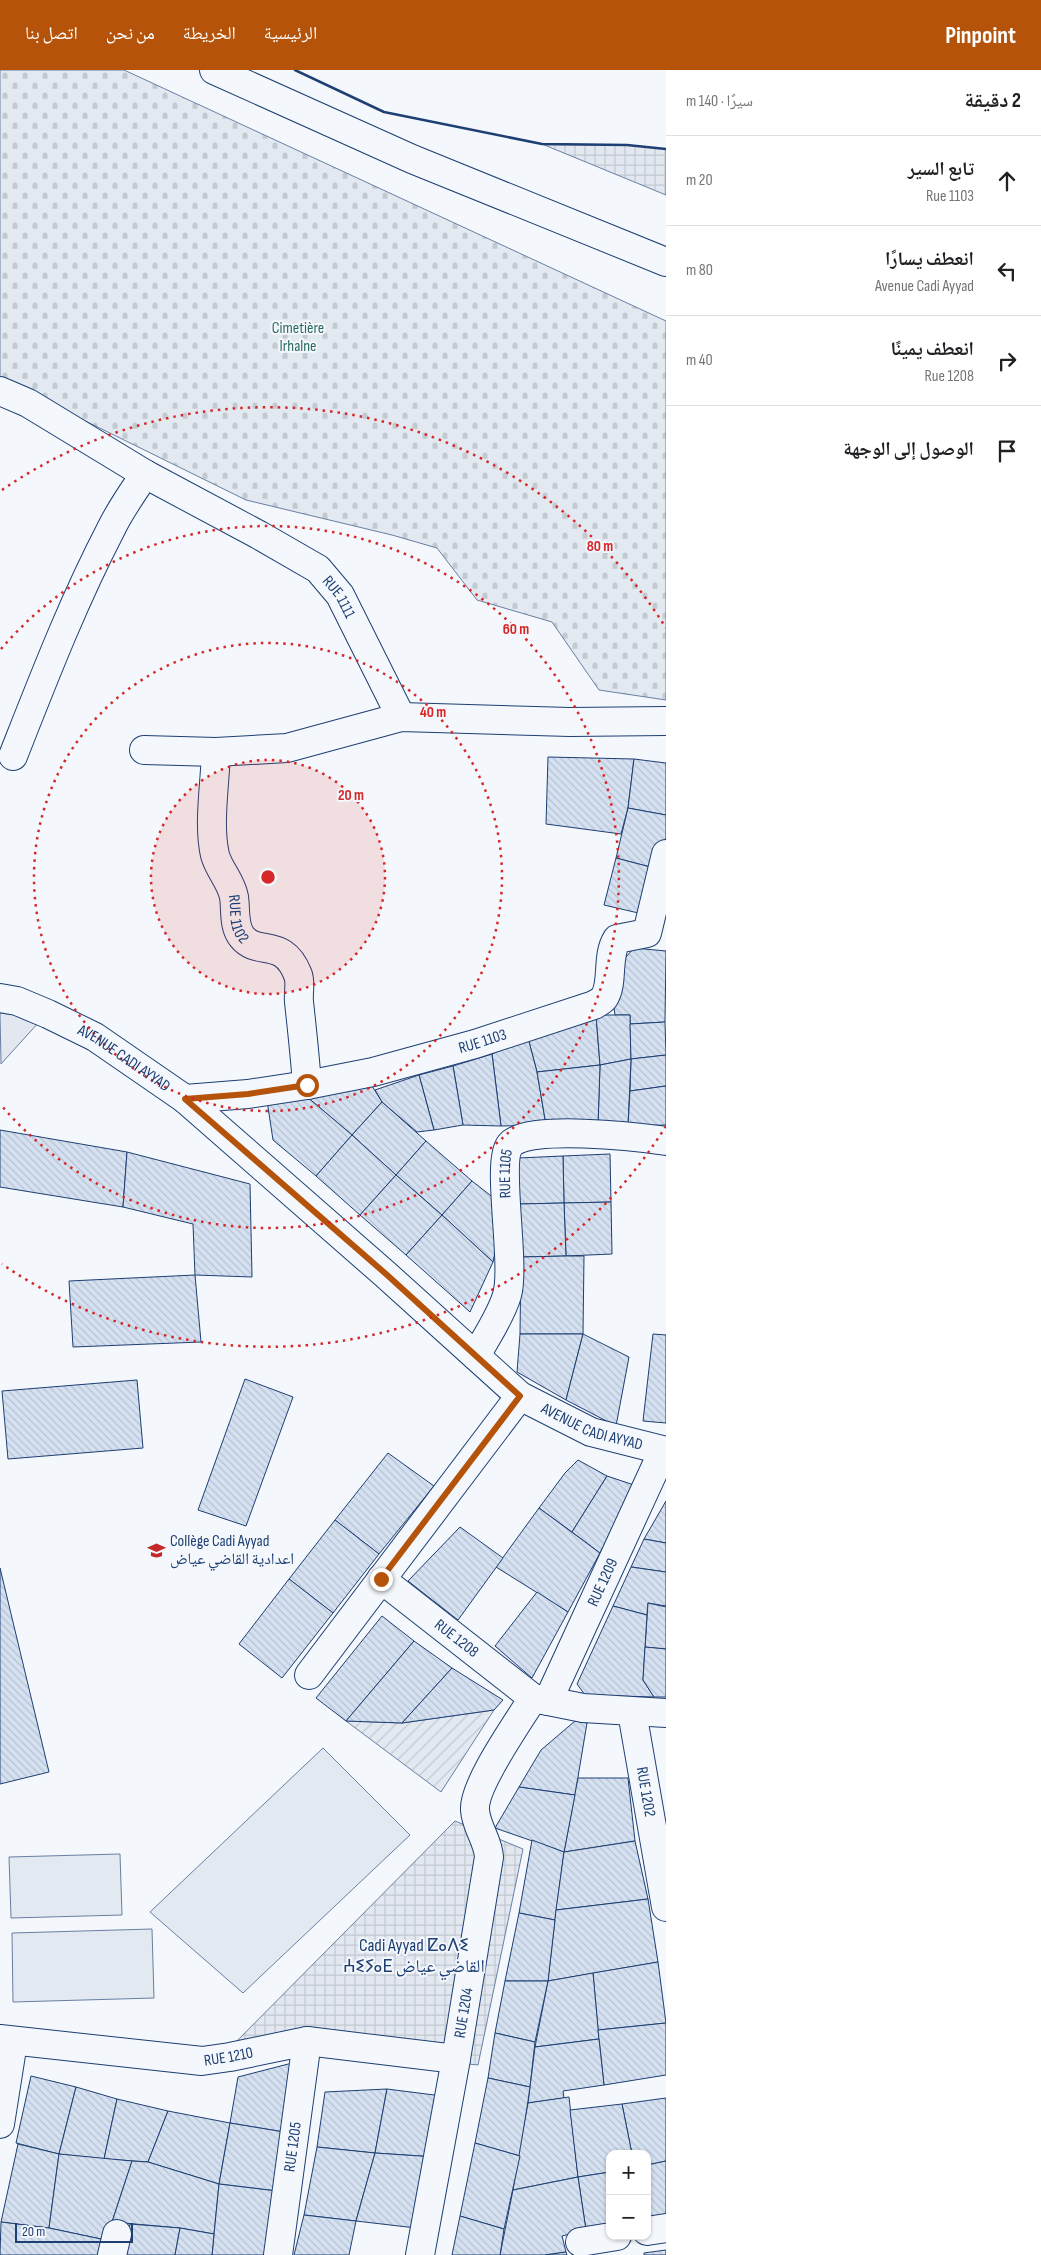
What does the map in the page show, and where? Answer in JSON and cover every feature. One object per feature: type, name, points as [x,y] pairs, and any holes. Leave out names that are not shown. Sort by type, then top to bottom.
[{"type":"street","points":[[214,70],[412,159],[666,262]]},
{"type":"street","name":"RUE 1111","points":[[0,391],[28,403],[145,474],[259,535],[318,570],[340,594],[401,717]]},
{"type":"street","points":[[13,756],[52,658],[87,579],[111,528],[145,474]]},
{"type":"street","points":[[144,750],[216,752],[287,748],[401,717],[570,722],[666,721]]},
{"type":"street","name":"RUE 1102","points":[[216,752],[213,836],[215,856],[234,896],[234,914],[241,936],[250,945],[277,949],[290,960],[299,977],[299,998],[307,1085]]},
{"type":"street","name":"RUE 1103","points":[[185,1099],[248,1094],[373,1072],[474,1044],[594,1005],[604,998],[608,984],[611,948],[617,939],[657,937],[666,854]]},
{"type":"street","name":"AVENUE CADI AYYAD","points":[[0,998],[17,1001],[40,1010],[95,1038],[185,1099],[386,1274],[520,1396],[591,1432],[665,1451]]},
{"type":"street","name":"RUE 1105","points":[[476,1356],[507,1295],[510,1266],[505,1171],[506,1152],[510,1144],[518,1138],[538,1133],[623,1135],[666,1140]]},
{"type":"street","points":[[309,1675],[520,1396]]},
{"type":"street","name":"RUE 1209","points":[[540,1699],[665,1451]]},
{"type":"street","name":"RUE 1208","points":[[381,1579],[540,1699]]},
{"type":"street","points":[[540,1699],[583,1708],[666,1714]]},
{"type":"street","name":"RUE 1204","points":[[420,2255],[456,2059],[489,1857],[488,1847],[480,1831],[475,1810],[476,1797],[499,1752],[540,1699]]},
{"type":"street","name":"RUE 1202","points":[[632,1712],[666,1907]]},
{"type":"street","points":[[0,2124],[7,2040]]},
{"type":"street","name":"RUE 1210","points":[[7,2040],[202,2061],[307,2041],[456,2059]]},
{"type":"street","name":"RUE 1205","points":[[278,2255],[307,2041]]},
{"type":"street","points":[[651,2230],[666,2228]]},
{"type":"street","points":[[580,2242],[606,2238]]},
{"type":"green space","name":"Cimetière Irhalne","points":[[0,70],[124,70],[666,321],[666,700],[599,690],[552,622],[477,600],[437,548],[392,535],[246,500],[0,379]]},
{"type":"green space","points":[[494,1710],[441,1792],[346,1721],[402,1723]]},
{"type":"green space","points":[[323,1748],[410,1835],[243,1993],[150,1912]]},
{"type":"green space","points":[[120,1854],[122,1915],[11,1918],[9,1857]]},
{"type":"green space","points":[[152,1929],[154,1998],[13,2002],[12,1933]]},
{"type":"shaded area","points":[[542,144],[627,145],[666,149],[666,195]]},
{"type":"shaded area","points":[[0,1013],[17,1015],[39,1022],[1,1064]]},
{"type":"shaded area","points":[[455,1821],[523,1849],[478,2065],[331,2050],[226,2052]]},
{"type":"building","points":[[548,757],[634,759],[628,808],[621,834],[546,824]]},
{"type":"building","points":[[634,759],[666,763],[666,815],[628,808]]},
{"type":"building","points":[[628,808],[666,815],[666,837],[658,869],[616,858]]},
{"type":"building","points":[[616,858],[658,869],[647,915],[604,905]]},
{"type":"building","points":[[634,948],[666,951],[665,1022],[630,1024],[630,1015],[615,1015],[610,975]]},
{"type":"building","points":[[596,1015],[600,1065],[537,1072],[528,1038]]},
{"type":"building","points":[[596,1015],[630,1015],[631,1059],[600,1065]]},
{"type":"building","points":[[665,1022],[666,1055],[631,1059],[630,1024]]},
{"type":"building","points":[[528,1038],[537,1072],[546,1125],[501,1126],[492,1054]]},
{"type":"building","points":[[492,1054],[501,1126],[463,1125],[453,1066]]},
{"type":"building","points":[[666,1055],[666,1086],[630,1091],[631,1059]]},
{"type":"building","points":[[631,1059],[628,1126],[598,1125],[600,1065]]},
{"type":"building","points":[[600,1065],[598,1125],[546,1125],[537,1072]]},
{"type":"building","points":[[453,1066],[463,1125],[434,1130],[419,1075]]},
{"type":"building","points":[[419,1075],[434,1130],[417,1132],[382,1102],[375,1090]]},
{"type":"building","points":[[369,1081],[382,1102],[352,1135],[299,1090]]},
{"type":"building","points":[[666,1086],[666,1125],[628,1126],[630,1091]]},
{"type":"building","points":[[299,1090],[352,1135],[316,1176],[273,1140],[266,1094]]},
{"type":"building","points":[[382,1102],[426,1141],[396,1175],[352,1135]]},
{"type":"building","points":[[0,1130],[127,1152],[123,1207],[0,1187]]},
{"type":"building","points":[[352,1135],[396,1175],[360,1215],[316,1176]]},
{"type":"building","points":[[426,1141],[472,1181],[442,1215],[396,1175]]},
{"type":"building","points":[[127,1152],[250,1184],[252,1277],[195,1275],[193,1224],[123,1207]]},
{"type":"building","points":[[610,1154],[611,1202],[564,1203],[563,1156]]},
{"type":"building","points":[[563,1156],[564,1203],[519,1204],[518,1158]]},
{"type":"building","points":[[396,1175],[442,1215],[406,1255],[360,1215]]},
{"type":"building","points":[[472,1181],[504,1206],[493,1262],[442,1215]]},
{"type":"building","points":[[611,1202],[612,1254],[566,1256],[564,1203]]},
{"type":"building","points":[[564,1203],[566,1256],[521,1257],[519,1204]]},
{"type":"building","points":[[442,1215],[493,1262],[470,1312],[406,1255]]},
{"type":"building","points":[[584,1256],[583,1334],[520,1334],[521,1257]]},
{"type":"building","points":[[195,1275],[201,1342],[73,1347],[69,1281]]},
{"type":"building","points":[[520,1334],[583,1334],[566,1400],[517,1372]]},
{"type":"building","points":[[583,1334],[629,1357],[616,1426],[566,1400]]},
{"type":"building","points":[[653,1334],[666,1335],[666,1423],[643,1421]]},
{"type":"building","points":[[245,1379],[293,1397],[246,1526],[198,1510]]},
{"type":"building","points":[[137,1380],[143,1448],[8,1459],[2,1391]]},
{"type":"building","points":[[388,1453],[434,1486],[379,1554],[335,1520]]},
{"type":"building","points":[[578,1460],[607,1476],[572,1532],[539,1508],[565,1473]]},
{"type":"building","points":[[607,1476],[634,1485],[600,1553],[572,1532]]},
{"type":"building","points":[[666,1501],[666,1543],[644,1539]]},
{"type":"building","points":[[539,1508],[600,1553],[568,1612],[496,1567]]},
{"type":"building","points":[[335,1520],[379,1554],[333,1613],[289,1579]]},
{"type":"building","points":[[460,1527],[503,1558],[458,1620],[408,1581]]},
{"type":"building","points":[[644,1539],[666,1543],[666,1572],[631,1567]]},
{"type":"building","points":[[631,1567],[666,1572],[666,1606],[648,1603],[647,1615],[613,1606]]},
{"type":"building","points":[[0,1568],[49,1772],[0,1784]]},
{"type":"building","points":[[289,1579],[333,1613],[282,1678],[239,1644]]},
{"type":"building","points":[[537,1592],[568,1612],[532,1678],[495,1646]]},
{"type":"building","points":[[648,1603],[666,1607],[666,1649],[645,1647]]},
{"type":"building","points":[[613,1606],[647,1615],[643,1680],[654,1697],[585,1695],[577,1684]]},
{"type":"building","points":[[382,1616],[414,1641],[346,1721],[316,1698]]},
{"type":"building","points":[[414,1641],[452,1668],[402,1723],[346,1721]]},
{"type":"building","points":[[645,1647],[666,1649],[666,1697],[654,1697],[643,1680]]},
{"type":"building","points":[[452,1668],[503,1700],[494,1710],[402,1723]]},
{"type":"building","points":[[575,1721],[587,1723],[575,1795],[519,1787],[541,1750]]},
{"type":"building","points":[[578,1778],[628,1778],[635,1841],[564,1852]]},
{"type":"building","points":[[519,1787],[575,1795],[564,1852],[495,1828]]},
{"type":"building","points":[[532,1840],[564,1852],[555,1920],[519,1913]]},
{"type":"building","points":[[635,1841],[648,1899],[556,1910],[564,1852]]},
{"type":"building","points":[[648,1899],[658,1962],[548,1981],[556,1910]]},
{"type":"building","points":[[519,1913],[555,1920],[548,1981],[505,1981]]},
{"type":"building","points":[[658,1962],[666,2023],[598,2030],[593,1973]]},
{"type":"building","points":[[593,1973],[599,2039],[535,2047],[548,1981]]},
{"type":"building","points":[[505,1981],[548,1981],[535,2042],[495,2033]]},
{"type":"building","points":[[666,2023],[666,2075],[604,2085],[598,2030]]},
{"type":"building","points":[[495,2033],[535,2042],[530,2087],[488,2078]]},
{"type":"building","points":[[599,2039],[604,2085],[563,2091],[564,2098],[528,2103],[535,2047]]},
{"type":"building","points":[[300,2061],[284,2132],[230,2123],[238,2077]]},
{"type":"building","points":[[31,2076],[76,2087],[59,2154],[16,2143]]},
{"type":"building","points":[[488,2078],[530,2087],[520,2156],[475,2143]]},
{"type":"building","points":[[76,2087],[117,2099],[104,2159],[59,2154]]},
{"type":"building","points":[[387,2089],[375,2153],[317,2147],[325,2092]]},
{"type":"building","points":[[387,2089],[442,2096],[435,2157],[375,2153]]},
{"type":"building","points":[[569,2097],[578,2177],[513,2190],[528,2103]]},
{"type":"building","points":[[666,2098],[666,2161],[651,2164],[651,2150],[631,2150],[622,2104]]},
{"type":"building","points":[[117,2099],[168,2111],[148,2162],[104,2159]]},
{"type":"building","points":[[622,2104],[631,2150],[606,2150],[606,2173],[578,2177],[570,2110]]},
{"type":"building","points":[[168,2111],[230,2123],[219,2184],[148,2162]]},
{"type":"building","points":[[230,2123],[284,2132],[277,2191],[219,2184]]},
{"type":"building","points":[[475,2143],[520,2156],[504,2229],[460,2216]]},
{"type":"building","points":[[18,2144],[59,2154],[49,2228],[1,2222]]},
{"type":"building","points":[[317,2147],[375,2153],[356,2221],[304,2215]]},
{"type":"building","points":[[375,2153],[435,2157],[416,2228],[356,2221]]},
{"type":"building","points":[[59,2154],[132,2161],[112,2222],[101,2239],[49,2228]]},
{"type":"building","points":[[132,2161],[148,2162],[219,2184],[214,2234],[180,2228],[112,2222]]},
{"type":"building","points":[[666,2161],[666,2217],[651,2219],[651,2195],[651,2164]]},
{"type":"building","points":[[606,2173],[606,2227],[586,2230],[578,2177]]},
{"type":"building","points":[[578,2177],[586,2230],[562,2236],[566,2252],[545,2255],[500,2255],[513,2190]]},
{"type":"building","points":[[219,2184],[277,2191],[269,2255],[212,2255]]},
{"type":"building","points":[[304,2215],[356,2221],[349,2255],[294,2255]]},
{"type":"building","points":[[460,2216],[504,2229],[500,2255],[452,2255]]},
{"type":"building","points":[[1,2222],[49,2228],[101,2239],[99,2255],[0,2255]]},
{"type":"building","points":[[130,2224],[180,2228],[175,2255],[123,2255]]},
{"type":"building","points":[[180,2228],[214,2234],[212,2255],[175,2255]]},
{"type":"building","points":[[666,2250],[666,2255],[644,2255],[644,2253]]},
{"type":"building","points":[[566,2252],[567,2255],[545,2255]]},
{"type":"wall","points":[[295,70],[384,112],[542,144],[627,145],[666,149]]},
{"type":"place","name":"Collège Cadi Ayyad اعدادية القاضي عياض","points":[[156,1550]]},
{"type":"district","name":"Cadi Ayyad ⵇⴰⴷⵉ ⵄⵉⵢⴰⴹ القاضي عياض","points":[[414,1955]]},
{"type":"route","points":[[307,1085],[248,1094],[185,1099],[386,1274],[520,1396],[381,1579]]}]
